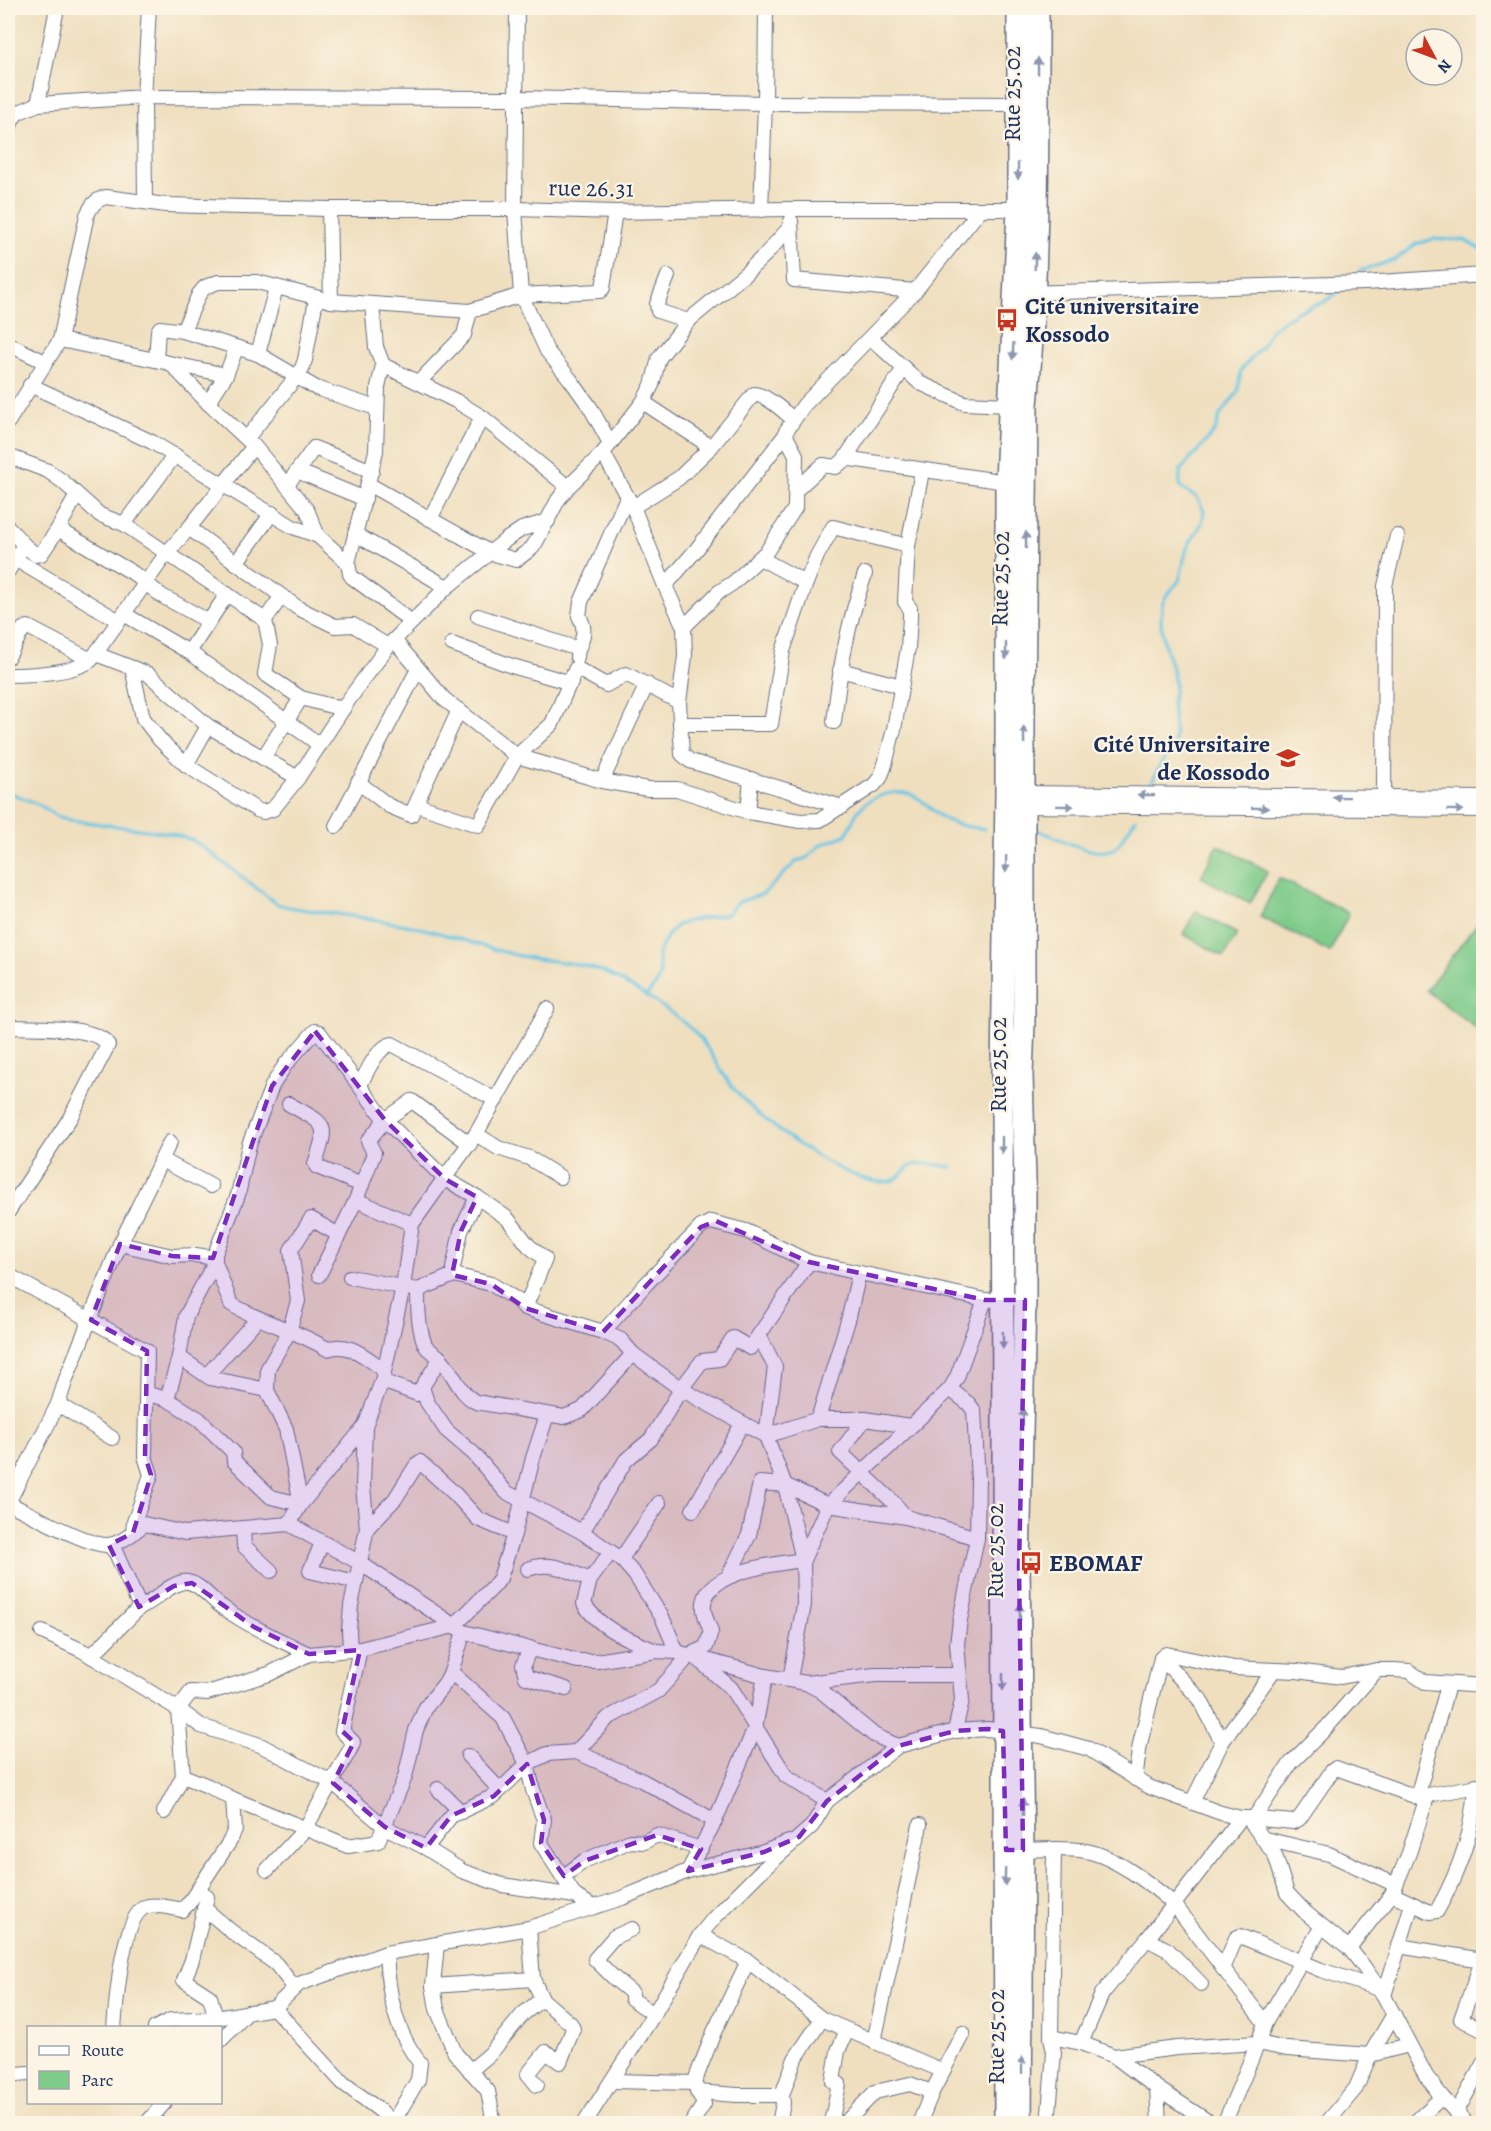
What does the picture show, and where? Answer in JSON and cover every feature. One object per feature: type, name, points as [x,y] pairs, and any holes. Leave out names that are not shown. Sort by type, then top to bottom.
[{"type":"main road","name":"Rue 25.02","points":[[1018,8],[1028,104]]},
{"type":"main road","name":"Rue 25.02","points":[[1012,1732],[1020,1566],[1025,1182],[1022,1075],[1024,1023],[1016,799],[1024,707],[1027,405],[1024,293],[1028,104],[1038,8]]},
{"type":"main road","points":[[1005,2124],[1014,1850],[1004,1481],[993,1299],[1016,799],[1006,482],[1010,405],[1024,293]]},
{"type":"main road","name":"Rue 25.02","points":[[1014,1850],[1021,2124]]},
{"type":"street","points":[[38,104],[57,8]]},
{"type":"street","points":[[145,201],[144,98],[149,8]]},
{"type":"street","points":[[517,8],[515,209],[521,295],[547,351],[577,388],[606,448],[684,627],[684,672],[679,702],[682,754],[690,761],[842,807]]},
{"type":"street","points":[[760,210],[765,103],[766,8]]},
{"type":"street","points":[[8,132],[17,113],[38,104],[144,98],[516,98],[765,103],[1028,104]]},
{"type":"street","name":"rue 26.31","points":[[60,340],[87,216],[92,204],[106,197],[166,205],[329,209],[515,209],[615,212],[1027,209]]},
{"type":"street","points":[[329,209],[331,301]]},
{"type":"street","points":[[791,209],[794,280],[915,291]]},
{"type":"street","points":[[665,586],[696,550],[786,434],[787,428],[804,405],[915,291],[980,210]]},
{"type":"street","points":[[183,331],[199,294],[205,287],[218,282],[257,282],[331,301],[470,311],[521,295],[602,290],[615,212]]},
{"type":"street","points":[[286,485],[314,448],[370,477],[430,519],[491,553],[516,561],[532,548],[558,500],[568,487],[606,448],[643,402],[652,385],[659,358],[688,321],[752,268],[792,226]]},
{"type":"street","points":[[1024,293],[1365,283],[1484,275]]},
{"type":"street","points":[[668,276],[657,304],[658,310],[688,321]]},
{"type":"street","points":[[258,354],[276,288]]},
{"type":"street","points":[[8,675],[80,668],[93,657],[166,554],[223,484],[296,378],[305,360],[316,299]]},
{"type":"street","points":[[372,305],[376,347],[383,365],[376,408],[376,451],[348,562],[352,577],[412,622]]},
{"type":"street","points":[[419,382],[464,335],[470,311]]},
{"type":"street","points":[[156,360],[160,328],[183,331],[258,354],[316,388],[376,408]]},
{"type":"street","points":[[871,338],[920,383],[964,403],[1010,405]]},
{"type":"street","points":[[8,422],[60,340],[226,375]]},
{"type":"street","points":[[8,344],[45,362]]},
{"type":"street","points":[[208,403],[226,375],[236,349]]},
{"type":"street","points":[[171,364],[250,442],[306,510],[318,536]]},
{"type":"street","points":[[383,365],[482,417],[568,487]]},
{"type":"street","points":[[797,489],[823,465],[836,466],[844,460],[904,368]]},
{"type":"street","points":[[30,385],[175,454],[293,527],[318,536],[348,562]]},
{"type":"street","points":[[417,805],[478,825],[517,756],[552,724],[571,682],[584,636],[583,623],[579,616],[580,602],[630,502],[672,484],[711,447],[754,394],[758,394],[793,419]]},
{"type":"street","points":[[643,402],[711,447]]},
{"type":"street","points":[[430,519],[482,417]]},
{"type":"street","points":[[684,627],[719,592],[760,558],[783,529],[795,508],[796,455],[786,434]]},
{"type":"street","points":[[124,524],[175,454]]},
{"type":"street","points":[[8,456],[48,471],[100,515],[124,524],[265,620],[270,645],[265,674],[301,698],[343,709]]},
{"type":"street","points":[[844,460],[851,459],[1006,482]]},
{"type":"street","points":[[297,471],[365,499]]},
{"type":"street","points":[[189,528],[298,608],[335,626],[353,625],[391,643],[444,699],[517,756],[602,781],[648,789],[677,789],[748,812],[815,821],[842,807],[874,785],[880,778],[894,729],[908,648],[910,608],[905,602],[908,546],[922,471]]},
{"type":"street","points":[[8,527],[36,555],[41,554],[77,495]]},
{"type":"street","points":[[236,563],[272,513]]},
{"type":"street","points":[[132,668],[143,718],[160,740],[186,765],[263,812],[273,809],[391,643],[447,587],[516,532],[548,521]]},
{"type":"street","points":[[680,724],[771,724],[783,651],[806,583],[817,556],[833,527],[908,546]]},
{"type":"street","points":[[58,529],[162,596],[207,621]]},
{"type":"street","points":[[355,534],[447,587]]},
{"type":"street","points":[[1384,803],[1385,586],[1397,536]]},
{"type":"street","points":[[8,571],[24,545]]},
{"type":"street","points":[[760,558],[806,583]]},
{"type":"street","points":[[15,559],[121,618],[189,652],[320,744]]},
{"type":"street","points":[[834,722],[840,670],[851,613],[865,574]]},
{"type":"street","points":[[189,652],[207,621],[227,594]]},
{"type":"street","points":[[265,620],[281,597]]},
{"type":"street","points":[[478,616],[579,649]]},
{"type":"street","points":[[8,657],[23,630],[28,627],[93,657],[132,668],[154,678],[208,726],[297,778]]},
{"type":"street","points":[[452,644],[512,666],[571,682]]},
{"type":"street","points":[[576,668],[606,685],[625,674],[679,702]]},
{"type":"street","points":[[336,826],[418,669]]},
{"type":"street","points":[[840,670],[900,686]]},
{"type":"street","points":[[602,781],[646,684]]},
{"type":"street","points":[[263,758],[301,698]]},
{"type":"street","points":[[358,782],[389,806],[410,816],[459,710]]},
{"type":"street","points":[[186,765],[208,726]]},
{"type":"street","points":[[748,812],[751,779]]},
{"type":"street","points":[[1384,803],[1484,798]]},
{"type":"street","points":[[1016,799],[1384,803],[1484,810]]},
{"type":"street","points":[[267,1870],[305,1829],[352,1746],[351,1739],[342,1731],[355,1650],[349,1630],[367,1528],[363,1486],[365,1426],[382,1375],[403,1287],[412,1224],[473,1139],[547,1009]]},
{"type":"street","points":[[8,1027],[70,1030],[104,1039],[108,1046],[70,1118],[12,1198],[8,1212]]},
{"type":"street","points":[[167,1399],[179,1357],[186,1316],[215,1260],[238,1195],[249,1145],[272,1086],[285,1065],[313,1033],[319,1032],[385,1120],[445,1179],[477,1197],[507,1218],[529,1246],[545,1258],[525,1308]]},
{"type":"street","points":[[360,1085],[379,1054],[389,1044],[392,1044],[496,1100]]},
{"type":"street","points":[[319,1275],[357,1200],[374,1153],[368,1142],[385,1120],[412,1101],[473,1139],[529,1158],[560,1177]]},
{"type":"street","points":[[289,1104],[323,1126],[324,1136],[315,1164],[317,1167],[362,1185]]},
{"type":"street","points":[[170,1142],[120,1244],[58,1404],[8,1503],[92,1543],[109,1545],[134,1533],[144,1524],[185,1533],[289,1524],[360,1563],[459,1629],[578,1661],[597,1661],[656,1651],[684,1653],[765,1676],[806,1683],[821,1691],[874,1735],[898,1746]]},
{"type":"street","points":[[162,1160],[211,1186]]},
{"type":"street","points":[[454,1275],[453,1268],[461,1231],[477,1197]]},
{"type":"street","points":[[357,1200],[412,1224]]},
{"type":"street","points":[[301,1504],[286,1429],[267,1390],[267,1368],[289,1332],[298,1301],[291,1250],[312,1219],[339,1235]]},
{"type":"street","points":[[603,1332],[646,1284],[707,1223],[716,1221],[746,1232],[809,1262],[993,1299],[1024,1300]]},
{"type":"street","points":[[120,1244],[172,1256],[196,1255],[215,1260]]},
{"type":"street","points":[[215,1260],[231,1304],[289,1332],[308,1337],[327,1349],[338,1345],[353,1349],[382,1375],[417,1394],[440,1359]]},
{"type":"street","points":[[582,1532],[626,1460],[651,1439],[681,1389],[702,1361],[719,1359],[733,1338],[750,1348],[809,1262]]},
{"type":"street","points":[[818,1419],[849,1317],[859,1273]]},
{"type":"street","points":[[8,1275],[147,1351],[146,1456],[151,1474],[134,1522],[134,1533]]},
{"type":"street","points":[[350,1277],[418,1290],[454,1275],[491,1284],[517,1300],[525,1308],[603,1332],[621,1340],[633,1354],[681,1389],[766,1436],[818,1419],[866,1419],[910,1426]]},
{"type":"street","points":[[418,1290],[418,1314],[426,1348],[440,1359],[472,1400],[564,1417],[582,1410],[633,1354]]},
{"type":"street","points":[[803,1560],[828,1505],[950,1389],[993,1299]]},
{"type":"street","points":[[207,1375],[258,1318]]},
{"type":"street","points":[[759,1335],[775,1367],[766,1436],[785,1485],[803,1560],[804,1605],[790,1679]]},
{"type":"street","points":[[179,1357],[207,1375],[267,1390]]},
{"type":"street","points":[[422,1388],[427,1402],[446,1430],[474,1454],[506,1492],[582,1532],[616,1556],[635,1575],[684,1653],[731,1688],[786,1776],[827,1801]]},
{"type":"street","points":[[950,1389],[969,1404],[974,1412],[978,1480],[977,1538],[957,1644],[962,1707],[955,1731]]},
{"type":"street","points":[[148,1394],[167,1399],[199,1419],[233,1452],[234,1461],[271,1497],[301,1504]]},
{"type":"street","points":[[58,1404],[112,1438]]},
{"type":"street","points":[[183,1776],[348,1846],[378,1841],[405,1777],[419,1722],[426,1707],[451,1672],[459,1629],[498,1581],[514,1534],[533,1458],[547,1415]]},
{"type":"street","points":[[866,1419],[840,1452],[906,1517]]},
{"type":"street","points":[[693,1510],[742,1424]]},
{"type":"street","points":[[289,1524],[301,1504],[365,1426]]},
{"type":"street","points":[[367,1528],[395,1499],[420,1462],[454,1493],[473,1516],[514,1534]]},
{"type":"street","points":[[978,1480],[1004,1481]]},
{"type":"street","points":[[729,1575],[749,1535],[760,1483],[785,1485],[828,1505],[906,1517],[977,1538]]},
{"type":"street","points":[[656,1651],[615,1634],[586,1607],[584,1600],[590,1580],[616,1556],[659,1503]]},
{"type":"street","points":[[243,1529],[244,1546],[271,1571]]},
{"type":"street","points":[[322,1542],[310,1571],[356,1582]]},
{"type":"street","points":[[109,1545],[117,1556],[138,1607]]},
{"type":"street","points":[[576,1752],[611,1716],[658,1690],[684,1653],[706,1647],[711,1632],[703,1608],[706,1596],[717,1583],[729,1575],[803,1560]]},
{"type":"street","points":[[528,1569],[539,1565],[556,1566],[590,1580]]},
{"type":"street","points":[[91,1656],[138,1607],[145,1606],[174,1586],[184,1582],[192,1583],[222,1608],[254,1627],[309,1654]]},
{"type":"street","points":[[164,1812],[183,1776],[178,1708],[191,1692],[207,1693],[269,1674],[309,1654],[355,1650],[459,1629]]},
{"type":"street","points":[[42,1632],[91,1656],[178,1708],[201,1726],[260,1745],[333,1783],[385,1827],[462,1870],[494,1883],[575,1896],[594,1907]]},
{"type":"street","points":[[530,1648],[523,1665],[523,1673],[526,1677],[566,1689]]},
{"type":"street","points":[[1135,1779],[1145,1721],[1161,1658],[1166,1654],[1234,1668],[1297,1671],[1341,1677],[1377,1670],[1407,1671],[1425,1682],[1484,1686]]},
{"type":"street","points":[[1161,1658],[1200,1699],[1222,1743]]},
{"type":"street","points":[[1081,2043],[1102,1994],[1173,1904],[1248,1818],[1291,1763],[1326,1728],[1377,1670]]},
{"type":"street","points":[[1192,1802],[1222,1743],[1247,1705],[1274,1671]]},
{"type":"street","points":[[451,1672],[503,1718],[527,1764],[533,1790],[544,1820],[541,1843],[575,1896]]},
{"type":"street","points":[[806,1683],[875,1674],[959,1675]]},
{"type":"street","points":[[688,1871],[715,1821],[755,1728],[765,1676]]},
{"type":"street","points":[[1349,1948],[1394,1890],[1409,1853],[1448,1685]]},
{"type":"street","points":[[584,2124],[654,2014],[700,1935],[727,1905],[812,1826],[827,1801],[898,1746],[955,1731],[988,1729],[1041,1736],[1089,1749],[1149,1787],[1192,1802],[1248,1818],[1293,1822],[1299,1819],[1336,1768],[1422,1797],[1480,1785],[1469,1835],[1446,1894],[1435,1912],[1412,1904],[1394,1890],[1329,1854],[1265,1839]]},
{"type":"street","points":[[426,1848],[452,1816],[494,1796],[527,1764],[548,1754],[576,1752],[641,1780],[715,1821]]},
{"type":"street","points":[[468,1756],[500,1790]]},
{"type":"street","points":[[438,1790],[461,1812]]},
{"type":"street","points":[[114,2026],[125,1945],[138,1912],[148,1906],[182,1910],[199,1889],[230,1841],[235,1829],[233,1799]]},
{"type":"street","points":[[1248,1818],[1275,1855],[1287,1893],[1349,1948],[1382,1993],[1426,2076],[1467,2124]]},
{"type":"street","points":[[874,2042],[920,1825]]},
{"type":"street","points":[[564,1876],[584,1861],[630,1841],[644,1842],[657,1834],[701,1849]]},
{"type":"street","points":[[159,2026],[171,2020],[216,2018],[274,2008],[294,1987],[386,1953],[529,1928],[594,1907],[688,1871],[764,1852],[799,1837]]},
{"type":"street","points":[[1014,1850],[1083,1850],[1102,1856],[1143,1880],[1173,1904],[1265,2023]]},
{"type":"street","points":[[1048,2124],[1054,2053],[1051,2037],[1054,1850]]},
{"type":"street","points":[[199,1889],[207,1897],[192,1960],[183,1980],[210,1997],[216,2018]]},
{"type":"street","points":[[1382,1993],[1412,1904]]},
{"type":"street","points":[[204,1908],[276,1964],[294,1987]]},
{"type":"street","points":[[1224,2124],[1265,2023],[1322,1926]]},
{"type":"street","points":[[529,1928],[533,1979],[542,1999],[571,2024],[572,2034],[560,2062],[546,2052],[528,2074],[537,2085]]},
{"type":"street","points":[[632,1929],[614,1937],[595,1959],[632,1993],[632,1999],[654,2014]]},
{"type":"street","points":[[700,1935],[748,1960],[822,2019],[944,2071]]},
{"type":"street","points":[[1223,1969],[1236,1938],[1239,1936],[1382,1993]]},
{"type":"street","points":[[1147,1939],[1168,1950],[1202,1984]]},
{"type":"street","points":[[436,1944],[433,1986],[437,2009],[455,2053],[488,2091],[494,2124]]},
{"type":"street","points":[[1399,1946],[1483,1958],[1461,2019],[1484,2031]]},
{"type":"street","points":[[274,2008],[343,2083],[382,2112],[391,2124],[418,2080],[420,2063],[410,2049],[394,2009],[388,1986],[386,1953]]},
{"type":"street","points":[[691,2124],[704,2104],[696,2087],[714,2032],[748,1960]]},
{"type":"street","points":[[433,1986],[533,1979]]},
{"type":"street","points":[[470,2071],[490,2054],[523,2014],[542,1999]]},
{"type":"street","points":[[222,2039],[248,2012]]},
{"type":"street","points":[[1326,2124],[1356,2088],[1370,2055],[1394,2014]]},
{"type":"street","points":[[779,2124],[783,2103],[782,2095],[795,2060],[822,2019]]},
{"type":"street","points":[[830,2124],[838,2084],[833,2081],[838,2051],[847,2030]]},
{"type":"street","points":[[919,2124],[932,2092],[963,2032]]},
{"type":"street","points":[[1051,2037],[1081,2043],[1114,2056],[1212,2124]]},
{"type":"street","points":[[1114,2056],[1258,2043],[1287,2049],[1370,2055],[1409,2045]]},
{"type":"street","points":[[1456,2113],[1484,2062]]},
{"type":"street","points":[[8,2075],[27,2073]]},
{"type":"street","points":[[612,2081],[696,2087],[737,2095],[782,2095]]},
{"type":"street","points":[[844,2124],[875,2092],[910,2084],[932,2092]]},
{"type":"street","points":[[1157,2088],[1159,2124]]},
{"type":"street","points":[[1413,2124],[1442,2097]]},
{"type":"street","points":[[146,2124],[164,2104]]},
{"type":"highlighted area","points":[[315,1031],[385,1120],[445,1179],[477,1197],[461,1231],[452,1275],[491,1284],[525,1308],[603,1332],[701,1227],[716,1221],[809,1262],[985,1300],[1025,1300],[1019,1566],[1023,1850],[1006,1850],[1003,1731],[988,1729],[955,1731],[898,1746],[827,1801],[799,1837],[764,1852],[688,1871],[701,1849],[657,1835],[584,1861],[564,1876],[541,1843],[544,1820],[527,1764],[494,1796],[451,1816],[426,1848],[385,1827],[333,1783],[354,1742],[342,1731],[360,1650],[309,1654],[254,1627],[192,1583],[174,1586],[139,1607],[109,1545],[133,1533],[151,1475],[145,1456],[147,1351],[91,1320],[120,1244],[172,1256],[213,1258],[272,1086]]},
{"type":"green space","points":[[1218,845],[1268,871],[1250,903],[1201,877]]},
{"type":"green space","points":[[1279,878],[1349,913],[1330,952],[1260,917]]},
{"type":"green space","points":[[1196,911],[1237,934],[1224,957],[1183,934]]},
{"type":"green space","points":[[1483,916],[1483,1034],[1426,990]]},
{"type":"waterway","points":[[1359,271],[1395,260],[1416,244],[1434,239],[1465,240],[1484,251]]},
{"type":"waterway","points":[[1148,790],[1162,761],[1173,751],[1175,735],[1172,702],[1175,686],[1164,642],[1161,623],[1162,605],[1166,596],[1179,581],[1187,548],[1202,523],[1204,511],[1197,497],[1185,491],[1180,485],[1180,471],[1215,431],[1220,415],[1238,392],[1241,370],[1263,345],[1270,331],[1297,312],[1324,302],[1341,290]]},
{"type":"waterway","points":[[8,792],[40,805],[54,815],[70,820],[169,833],[192,840],[277,904],[411,926],[528,958],[577,964],[601,971],[646,996],[690,1028],[703,1042],[742,1098],[778,1129],[822,1159],[864,1179],[881,1182],[896,1179],[911,1166],[926,1164],[952,1167]]},
{"type":"waterway","points":[[646,996],[657,983],[660,974],[658,954],[669,933],[676,926],[688,921],[727,914],[738,902],[763,894],[797,861],[807,858],[820,845],[846,835],[864,804],[878,796],[895,793],[911,795],[922,800],[940,817],[964,826],[984,829]]},
{"type":"waterway","points":[[1032,829],[1087,849],[1109,851],[1117,846],[1136,819]]},
{"type":"place","name":"Cité universitaire Kossodo","points":[[1007,320]]},
{"type":"place","name":"Cité Universitaire de Kossodo","points":[[1288,758]]},
{"type":"place","name":"EBOMAF","points":[[1031,1563]]}]
